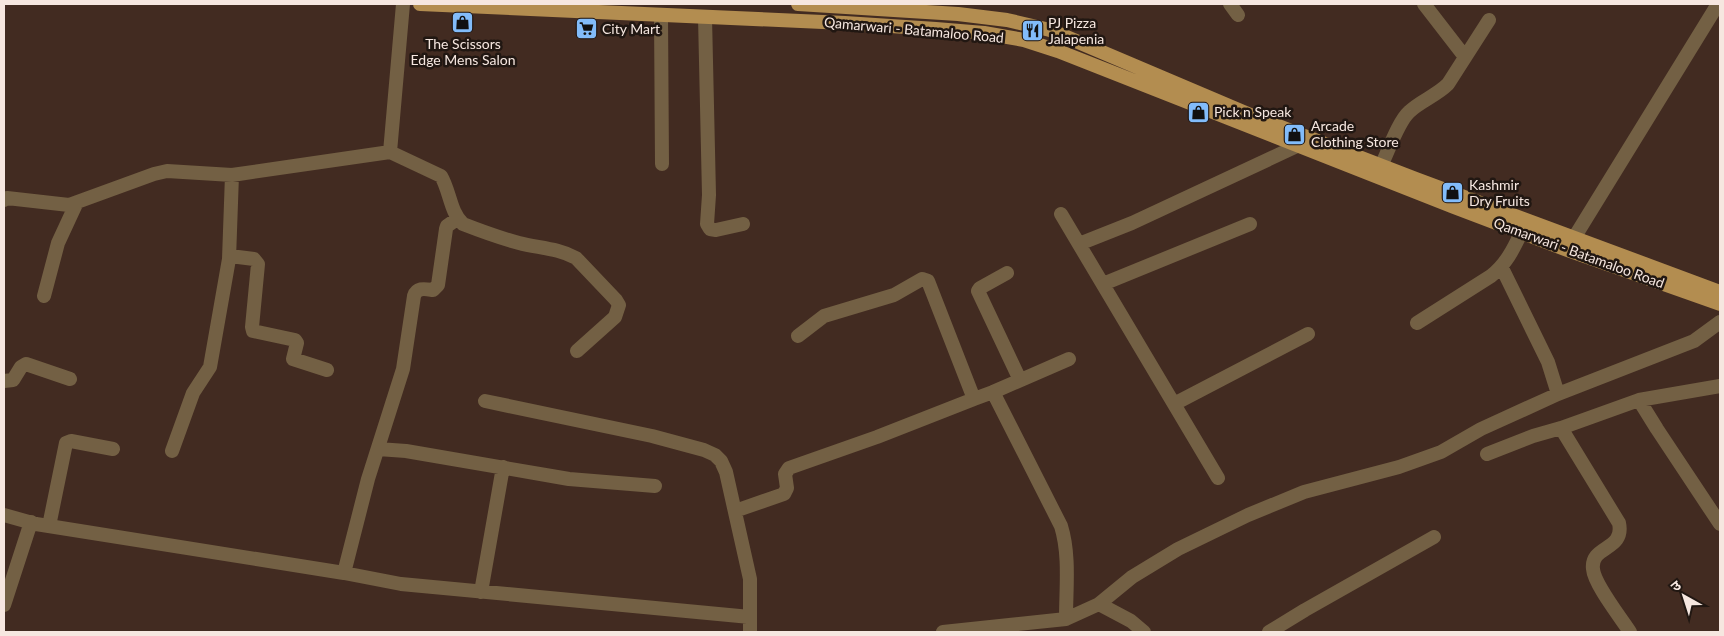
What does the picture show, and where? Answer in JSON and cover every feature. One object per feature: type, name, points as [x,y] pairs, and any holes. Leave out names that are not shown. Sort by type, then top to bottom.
[{"type":"main road","name":"Qamarwari - Batamaloo Road","points":[[420,4],[936,29],[984,33],[1024,40],[1058,51],[1522,233],[1720,304]]},
{"type":"main road","name":"Qamarwari - Batamaloo Road","points":[[798,4],[958,14],[1007,20],[1050,30],[1255,117],[1720,292]]},
{"type":"street","points":[[390,152],[403,4]]},
{"type":"street","points":[[1424,4],[1465,57]]},
{"type":"street","points":[[1574,238],[1718,4]]},
{"type":"street","points":[[661,15],[662,164]]},
{"type":"street","points":[[706,17],[709,195],[707,224],[710,229],[716,230],[743,224]]},
{"type":"street","points":[[1381,166],[1404,117],[1415,107],[1443,89],[1489,20]]},
{"type":"street","points":[[1079,244],[1132,223],[1297,146]]},
{"type":"street","points":[[4,200],[7,198],[69,205],[167,171],[232,175],[390,152],[441,176],[445,182],[457,218],[463,224],[520,244],[559,250],[568,254],[576,258],[616,300],[619,305],[615,317],[577,351]]},
{"type":"street","points":[[172,450],[193,393],[210,367],[230,256],[232,175]]},
{"type":"street","points":[[44,296],[58,242],[77,202]]},
{"type":"street","points":[[1061,214],[1218,478]]},
{"type":"street","points":[[344,573],[368,479],[403,369],[414,296],[420,289],[433,290],[438,285],[446,229],[457,218]]},
{"type":"street","points":[[1103,284],[1250,224]]},
{"type":"street","points":[[1417,323],[1502,268],[1512,254],[1522,233]]},
{"type":"street","points":[[230,256],[254,259],[258,264],[253,331],[295,340],[297,343],[293,359],[327,370]]},
{"type":"street","points":[[1502,268],[1548,362],[1558,394]]},
{"type":"street","points":[[1007,273],[978,291],[1020,380]]},
{"type":"street","points":[[798,336],[824,316],[894,295],[918,281],[925,280],[931,286],[974,399]]},
{"type":"street","points":[[943,632],[1066,619],[1099,604],[1132,577],[1178,549],[1248,515],[1304,492],[1399,467],[1441,452],[1481,429],[1558,394],[1694,341],[1720,322]]},
{"type":"street","points":[[1174,404],[1308,334]]},
{"type":"street","points":[[735,511],[784,494],[787,488],[784,474],[789,468],[877,437],[993,392],[1069,359]]},
{"type":"street","points":[[4,381],[12,380],[21,367],[26,364],[70,379]]},
{"type":"street","points":[[1487,454],[1533,436],[1639,400],[1720,386]]},
{"type":"street","points":[[993,392],[1061,526],[1066,562],[1066,619]]},
{"type":"street","points":[[1639,400],[1656,429],[1720,524]]},
{"type":"street","points":[[485,401],[652,436],[704,450],[715,455],[721,461],[726,472],[750,578],[750,632]]},
{"type":"street","points":[[1561,428],[1619,523],[1621,531],[1618,539],[1597,554],[1592,569],[1597,582],[1630,632]]},
{"type":"street","points":[[50,526],[66,443],[71,441],[113,449]]},
{"type":"street","points":[[378,449],[406,451],[569,478],[655,486]]},
{"type":"street","points":[[481,592],[503,467]]},
{"type":"street","points":[[4,515],[50,526],[344,573],[401,584],[750,617]]},
{"type":"street","points":[[4,605],[31,522]]},
{"type":"street","points":[[1269,632],[1434,537]]},
{"type":"street","points":[[1099,604],[1131,621],[1144,632]]},
{"type":"place","name":"The Scissors Edge Mens Salon","points":[[463,22]]},
{"type":"place","name":"City Mart","points":[[586,29]]},
{"type":"place","name":"PJ Pizza Jalapenia","points":[[1032,31]]},
{"type":"place","name":"Pick n Speak","points":[[1198,112]]},
{"type":"place","name":"Arcade Clothing Store","points":[[1295,134]]},
{"type":"place","name":"Kashmir Dry Fruits","points":[[1453,193]]}]
